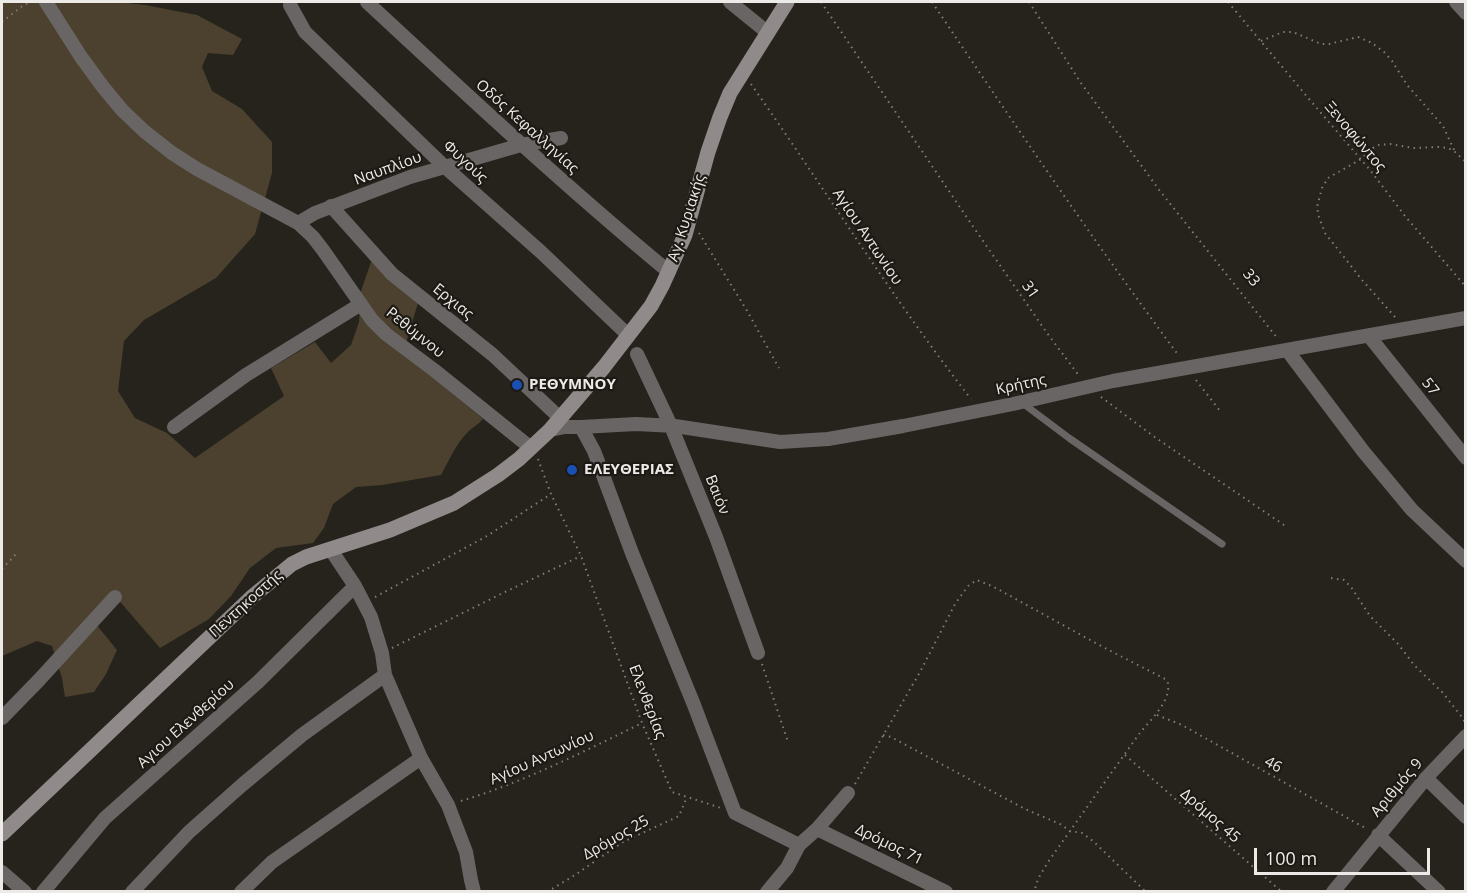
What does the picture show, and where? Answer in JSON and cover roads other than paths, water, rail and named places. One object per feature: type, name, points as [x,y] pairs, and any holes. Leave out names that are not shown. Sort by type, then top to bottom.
[{"type":"street","name":"Ρεθύμνου","points":[[46,2],[103,87],[144,131],[197,169],[298,224],[313,237],[372,320],[386,334],[531,448]]},
{"type":"street","name":"Οδός Κεφαλληνίας","points":[[368,2],[521,145],[669,272]]},
{"type":"street","points":[[730,2],[767,32]]},
{"type":"street","name":"Αγ. Κυριακής","points":[[560,418],[604,367],[651,306],[669,272],[689,223],[699,183],[730,93],[787,2]]},
{"type":"street","points":[[1456,2],[1466,13]]},
{"type":"street","name":"Φυγούς","points":[[290,5],[305,32],[445,167],[541,252],[628,334]]},
{"type":"street","name":"Ναυπλίου","points":[[298,224],[315,213],[389,184],[521,145],[561,138]]},
{"type":"street","name":"Ερχιας","points":[[331,206],[392,274],[493,355],[560,418]]},
{"type":"street","points":[[174,427],[246,375],[361,304]]},
{"type":"street","name":"Κρήτης","points":[[550,430],[564,427],[636,424],[670,426],[780,442],[828,439],[980,411],[1187,368],[1466,318]]},
{"type":"street","name":"57","points":[[1369,336],[1466,458]]},
{"type":"street","points":[[1287,350],[1363,451],[1412,510],[1466,561]]},
{"type":"street","name":"Βαιόν","points":[[637,354],[716,537],[758,653]]},
{"type":"street","name":"Πεντηκοστής","points":[[2,834],[253,596],[292,564],[306,557],[390,530],[454,503],[498,475],[531,448],[560,418]]},
{"type":"street","points":[[581,427],[594,451],[735,813],[799,845]]},
{"type":"street","points":[[331,550],[355,586],[371,617],[382,653],[385,675],[421,758],[448,805],[466,852],[474,891]]},
{"type":"street","name":"Αγιου Ελενθερίου","points":[[43,891],[105,818],[258,682],[355,586]]},
{"type":"street","points":[[2,718],[116,597]]},
{"type":"street","points":[[132,891],[189,832],[242,785],[302,735],[385,675]]},
{"type":"street","name":"Αριθμός 9","points":[[1334,891],[1426,778],[1466,736]]},
{"type":"street","points":[[241,891],[272,862],[421,758]]},
{"type":"street","points":[[1426,778],[1466,817]]},
{"type":"street","points":[[768,891],[787,868],[799,845],[817,829],[848,794]]},
{"type":"street","name":"Δρόμος 71","points":[[817,829],[946,891]]},
{"type":"street","points":[[1378,835],[1438,891]]},
{"type":"street","points":[[2,872],[25,891]]},
{"type":"lane","points":[[1021,402],[1078,445],[1222,544]]},
{"type":"place","name":"ΡΕΘΥΜΝΟΥ","points":[[517,385]]},
{"type":"place","name":"ΕΛΕΥΘΕΡΙΑΣ","points":[[572,470]]}]
